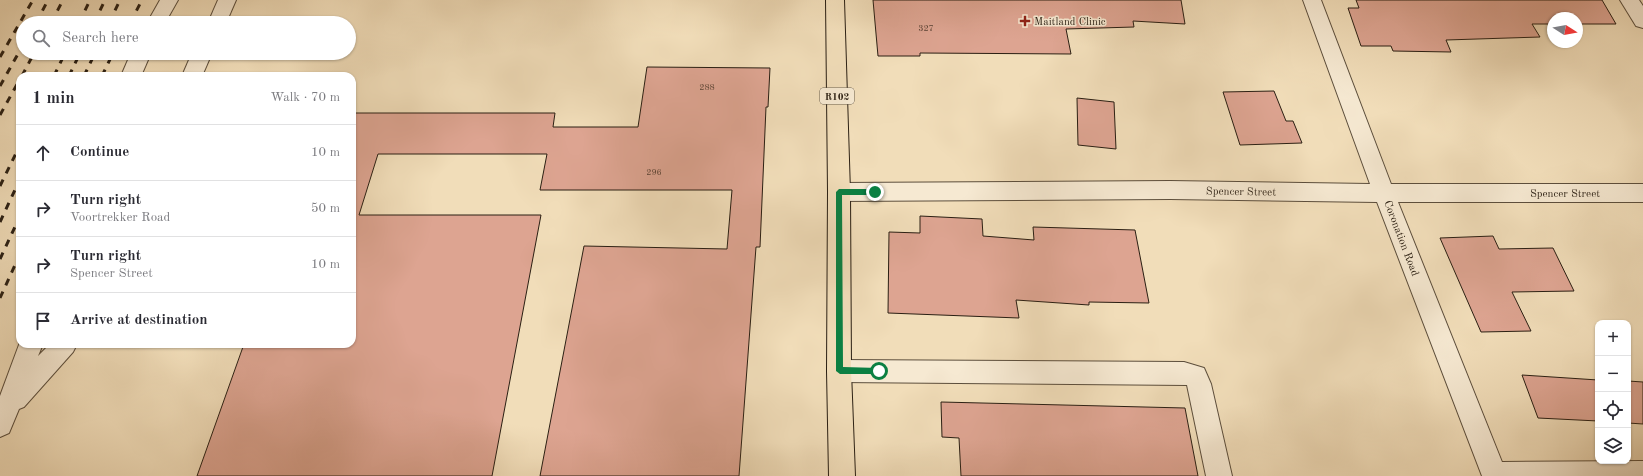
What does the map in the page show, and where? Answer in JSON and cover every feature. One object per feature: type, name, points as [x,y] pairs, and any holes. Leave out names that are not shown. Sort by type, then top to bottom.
[{"type":"main road","name":"R102","points":[[835,0],[842,476]]},
{"type":"street","points":[[160,16],[169,0]]},
{"type":"street","points":[[220,16],[228,0]]},
{"type":"street","name":"Coronation Road","points":[[1312,0],[1384,193],[1495,475]]},
{"type":"street","points":[[1629,0],[1643,21]]},
{"type":"street","points":[[133,72],[137,60]]},
{"type":"street","points":[[194,72],[199,60]]},
{"type":"street","name":"Spencer Street","points":[[839,192],[1170,190],[1384,193],[1643,193]]},
{"type":"street","points":[[4,416],[30,348]]},
{"type":"street","points":[[4,416],[62,348]]},
{"type":"street","points":[[840,371],[1184,373],[1196,376],[1219,476]]},
{"type":"street","points":[[1495,475],[1643,474]]},
{"type":"building","points":[[873,0],[1181,0],[1185,24],[1133,21],[1134,27],[1066,29],[1071,54],[920,53],[920,56],[878,56]]},
{"type":"building","points":[[1356,0],[1602,0],[1616,24],[1583,24],[1583,12],[1547,12],[1547,24],[1532,24],[1540,37],[1446,40],[1451,52],[1393,51],[1391,46],[1361,46],[1348,8],[1359,8]]},
{"type":"building","points":[[647,67],[770,68],[768,107],[766,107],[760,247],[756,247],[739,476],[540,476],[584,246],[727,249],[732,190],[540,190],[547,154],[378,154],[359,215],[541,215],[492,476],[197,476],[243,348],[356,348],[356,113],[555,113],[553,127],[638,127]]},
{"type":"building","points":[[1274,91],[1286,121],[1293,121],[1302,143],[1240,145],[1223,92]]},
{"type":"building","points":[[1077,98],[1114,102],[1116,149],[1078,145]]},
{"type":"building","points":[[920,216],[982,219],[983,236],[1034,240],[1033,227],[1135,230],[1149,303],[1089,302],[1089,305],[1016,300],[1019,318],[888,313],[889,232],[920,233]]},
{"type":"building","points":[[1493,236],[1499,249],[1553,248],[1574,291],[1512,292],[1531,331],[1481,332],[1440,238]]},
{"type":"building","points":[[1522,375],[1595,380],[1595,421],[1538,418]]},
{"type":"building","points":[[1631,381],[1643,382],[1643,424],[1631,423]]},
{"type":"building","points":[[941,402],[1185,408],[1198,476],[961,476],[959,438],[942,437]]},
{"type":"railway","points":[[24,16],[33,0]]},
{"type":"railway","points":[[40,16],[48,0]]},
{"type":"railway","points":[[55,16],[63,0]]},
{"type":"railway","points":[[82,16],[90,0]]},
{"type":"railway","points":[[97,16],[105,0]]},
{"type":"railway","points":[[112,16],[120,0]]},
{"type":"railway","points":[[134,16],[142,0]]},
{"type":"railway","points":[[0,57],[16,29]]},
{"type":"railway","points":[[0,86],[16,57]]},
{"type":"railway","points":[[24,72],[30,60]]},
{"type":"railway","points":[[56,72],[62,60]]},
{"type":"railway","points":[[71,72],[77,60]]},
{"type":"railway","points":[[86,72],[92,60]]},
{"type":"railway","points":[[104,72],[110,60]]},
{"type":"railway","points":[[0,115],[16,86]]},
{"type":"railway","points":[[0,186],[16,153]]},
{"type":"railway","points":[[0,222],[16,188]]},
{"type":"railway","points":[[0,259],[16,225]]},
{"type":"railway","points":[[0,298],[16,263]]},
{"type":"place","name":"Maitland Clinic","points":[[1025,21]]},
{"type":"route","points":[[875,192],[839,192],[840,371],[879,371]]}]
